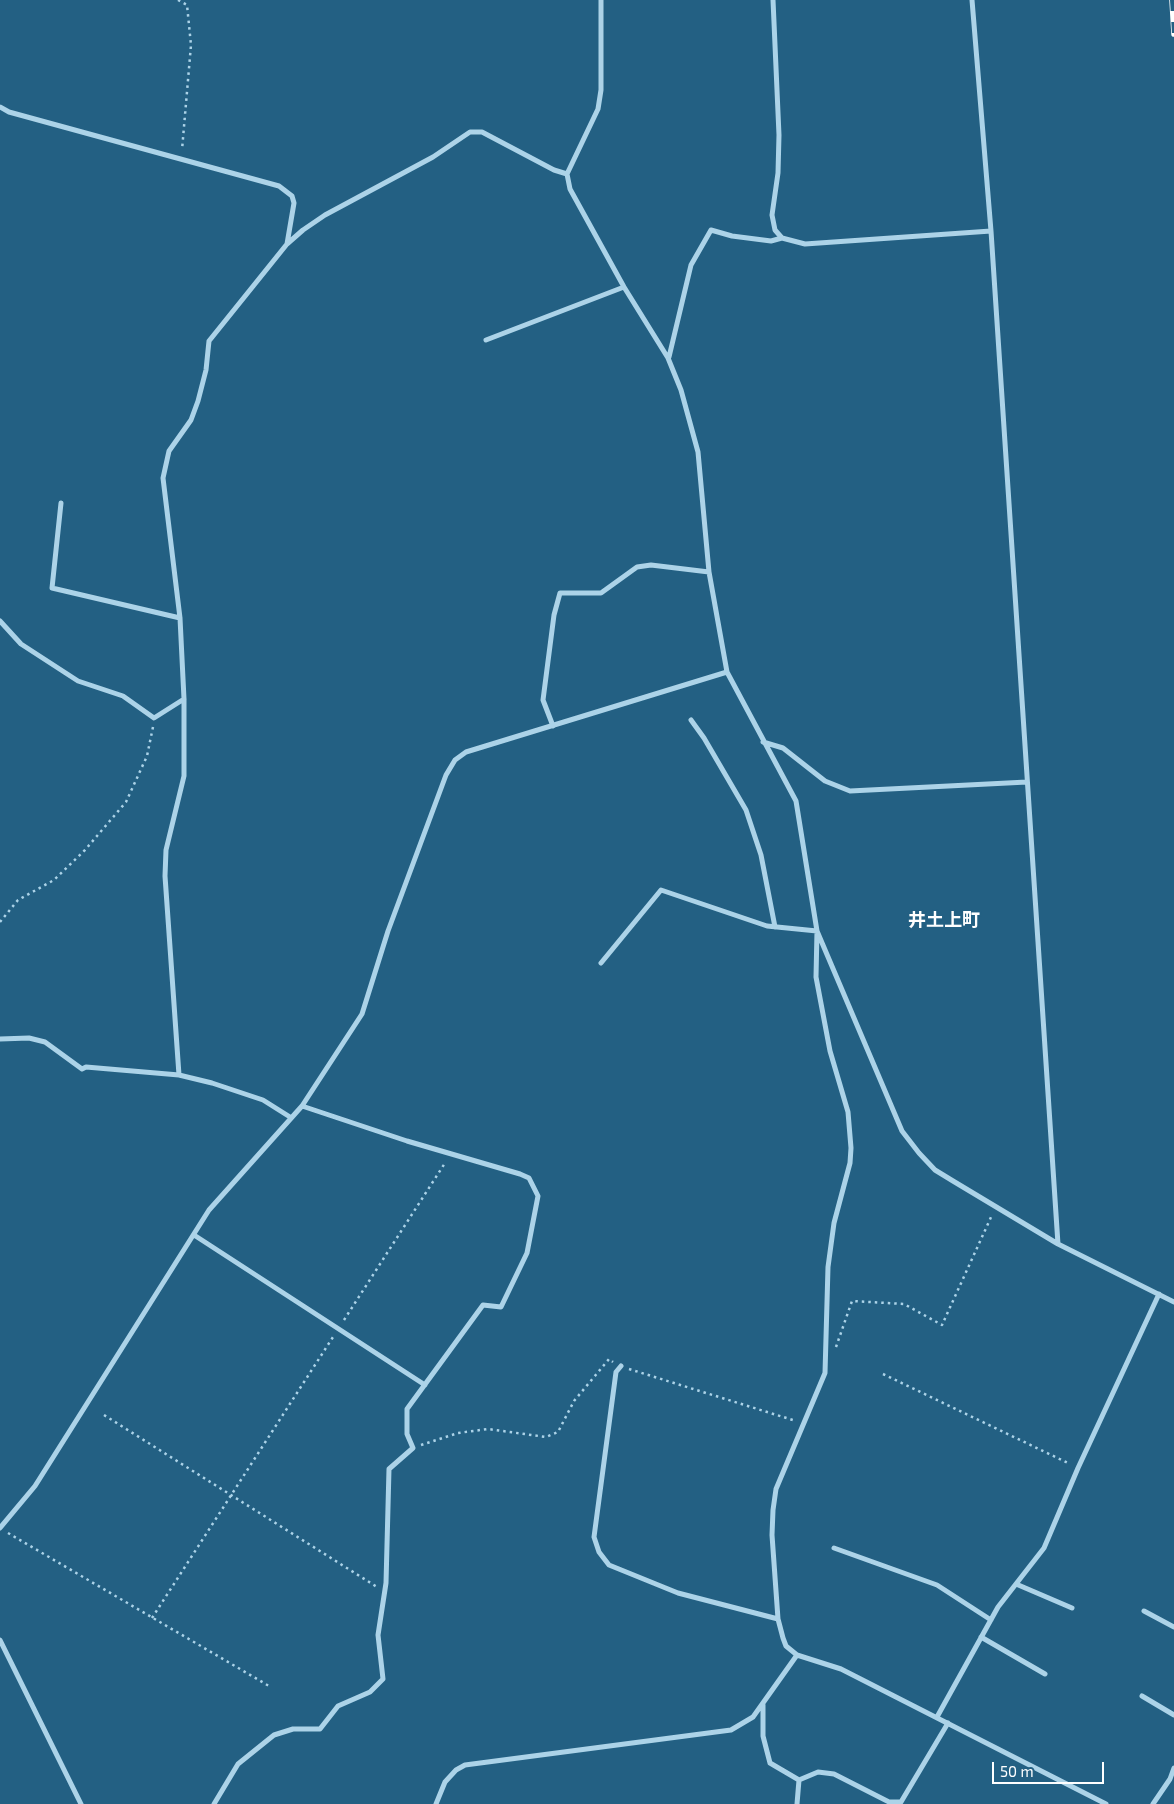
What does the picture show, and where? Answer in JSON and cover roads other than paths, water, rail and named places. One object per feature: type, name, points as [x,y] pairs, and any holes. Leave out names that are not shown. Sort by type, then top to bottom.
[{"type":"street","points":[[601,0],[601,90],[598,109],[567,174],[570,190],[624,287],[668,358],[681,390],[698,452],[709,572],[727,672],[796,801],[817,931],[816,977],[830,1051],[848,1112],[851,1148],[834,1223],[828,1267],[825,1373],[776,1489],[773,1510],[772,1536],[778,1619],[786,1646],[797,1655],[841,1669],[1106,1804]]},
{"type":"street","points":[[773,0],[779,136],[778,173],[772,215],[775,230],[782,238]]},
{"type":"street","points":[[972,0],[991,231],[1058,1244]]},
{"type":"street","points":[[0,107],[9,112],[279,186],[288,191],[294,202],[287,244]]},
{"type":"street","points":[[178,1075],[164,876],[166,850],[184,776],[184,699],[180,618],[163,478],[164,463],[169,450],[191,420],[206,370],[210,341],[287,244],[325,215],[433,157],[470,132],[482,132],[554,170],[567,174]]},
{"type":"street","points":[[668,358],[691,265],[711,230],[732,236],[771,241],[782,238],[805,244],[991,231]]},
{"type":"street","points":[[486,340],[624,287]]},
{"type":"street","points":[[61,504],[52,588],[180,618]]},
{"type":"street","points":[[553,726],[543,700],[554,615],[560,593],[601,593],[637,567],[652,565],[709,572]]},
{"type":"street","points":[[0,621],[21,644],[78,681],[123,696],[154,718],[184,699]]},
{"type":"street","points":[[0,1528],[35,1486],[210,1210],[290,1117],[302,1106],[362,1014],[401,894],[446,775],[455,760],[466,752],[727,672]]},
{"type":"street","points":[[691,720],[704,738],[746,810],[762,854],[775,927]]},
{"type":"street","points":[[763,742],[783,748],[825,781],[850,791],[1027,782]]},
{"type":"street","points":[[600,963],[661,890],[775,927],[817,931]]},
{"type":"street","points":[[817,931],[909,1143],[935,1170],[996,1207],[1058,1244],[1174,1302]]},
{"type":"street","points":[[0,1039],[29,1038],[45,1042],[82,1069],[86,1067],[178,1075],[252,1096],[290,1117]]},
{"type":"street","points":[[214,1804],[238,1764],[274,1735],[293,1730],[320,1729],[338,1706],[370,1692],[383,1679],[378,1635],[384,1592],[389,1469],[413,1448],[407,1434],[407,1409],[483,1305],[501,1307],[527,1253],[538,1196],[529,1178],[520,1174],[302,1106]]},
{"type":"street","points":[[194,1235],[425,1385]]},
{"type":"street","points":[[937,1717],[991,1620],[1044,1548],[1078,1468],[1159,1294]]},
{"type":"street","points":[[621,1366],[616,1372],[594,1537],[599,1552],[608,1565],[678,1593],[778,1619]]},
{"type":"street","points":[[834,1548],[937,1585],[991,1620]]},
{"type":"street","points":[[1016,1584],[1072,1608]]},
{"type":"street","points":[[1144,1611],[1174,1628]]},
{"type":"street","points":[[981,1637],[1045,1674]]},
{"type":"street","points":[[0,1640],[81,1804]]},
{"type":"street","points":[[436,1804],[445,1782],[456,1770],[464,1765],[731,1730],[752,1717],[797,1655]]},
{"type":"street","points":[[1142,1696],[1174,1715]]},
{"type":"street","points":[[763,1704],[763,1736],[770,1763],[799,1780]]},
{"type":"street","points":[[799,1780],[818,1772],[834,1774],[889,1802],[901,1802],[948,1723]]},
{"type":"street","points":[[1153,1804],[1170,1779],[1174,1768]]},
{"type":"street","points":[[797,1804],[799,1780]]},
{"type":"railway","points":[[1172,0],[1174,34]]},
{"type":"district","name":"井土上町","points":[[944,920]]}]
